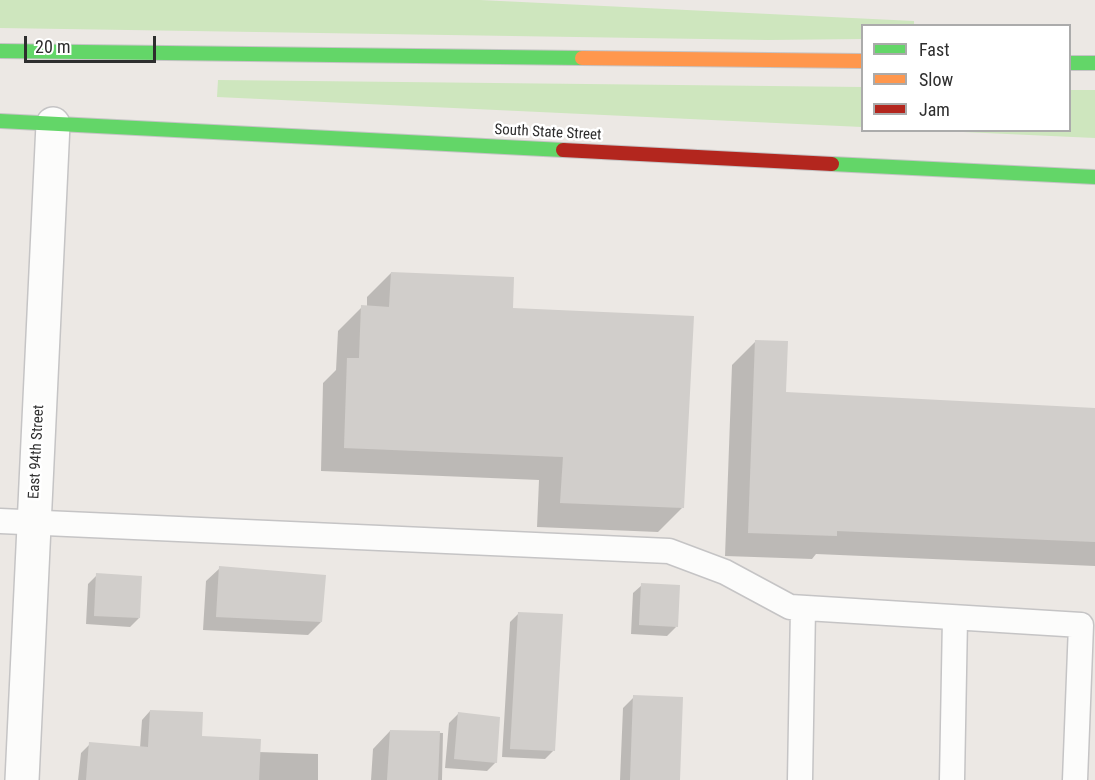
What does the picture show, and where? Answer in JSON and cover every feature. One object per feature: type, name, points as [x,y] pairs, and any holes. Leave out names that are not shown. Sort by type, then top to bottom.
[{"type":"main road","points":[[0,51],[861,61]]},
{"type":"main road","points":[[1071,63],[1095,63]]},
{"type":"main road","name":"South State Street","points":[[0,121],[1095,177]]},
{"type":"street","name":"East 94th Street","points":[[22,780],[53,124]]},
{"type":"lane","points":[[0,521],[669,551],[725,572],[790,607],[1081,625],[1075,780]]},
{"type":"lane","points":[[800,780],[803,608]]},
{"type":"lane","points":[[952,780],[955,618]]},
{"type":"green space","points":[[0,0],[480,0],[914,21],[914,24],[861,24],[861,39],[768,40],[0,28]]},
{"type":"green space","points":[[218,80],[861,87],[861,127],[217,97]]},
{"type":"green space","points":[[1071,90],[1095,90],[1095,138],[963,132],[1071,132]]},
{"type":"building","points":[[391,272],[514,277],[513,308],[694,316],[684,508],[560,503],[563,457],[344,448],[347,358],[359,358],[361,305],[389,307]]},
{"type":"building","points":[[755,340],[788,341],[786,392],[1095,408],[1095,542],[837,531],[837,536],[748,533]]},
{"type":"building","points":[[219,566],[326,575],[322,622],[216,617]]},
{"type":"building","points":[[96,573],[142,576],[140,618],[94,616]]},
{"type":"building","points":[[641,583],[680,585],[678,627],[639,625]]},
{"type":"building","points":[[518,612],[563,614],[555,751],[510,749]]},
{"type":"building","points":[[633,695],[683,697],[680,780],[630,780]]},
{"type":"building","points":[[150,710],[203,712],[202,736],[261,739],[259,780],[86,780],[89,742],[148,747]]},
{"type":"building","points":[[458,712],[500,717],[497,763],[454,759]]},
{"type":"building","points":[[390,730],[440,731],[438,780],[387,780]]},
{"type":"traffic: fast","points":[[0,51],[582,58]]},
{"type":"traffic: fast","points":[[1071,63],[1095,63]]},
{"type":"traffic: fast","points":[[0,121],[563,150]]},
{"type":"traffic: fast","points":[[832,164],[1095,177]]},
{"type":"traffic: slow","points":[[582,58],[861,61]]},
{"type":"traffic: jam","points":[[563,150],[832,164]]}]
